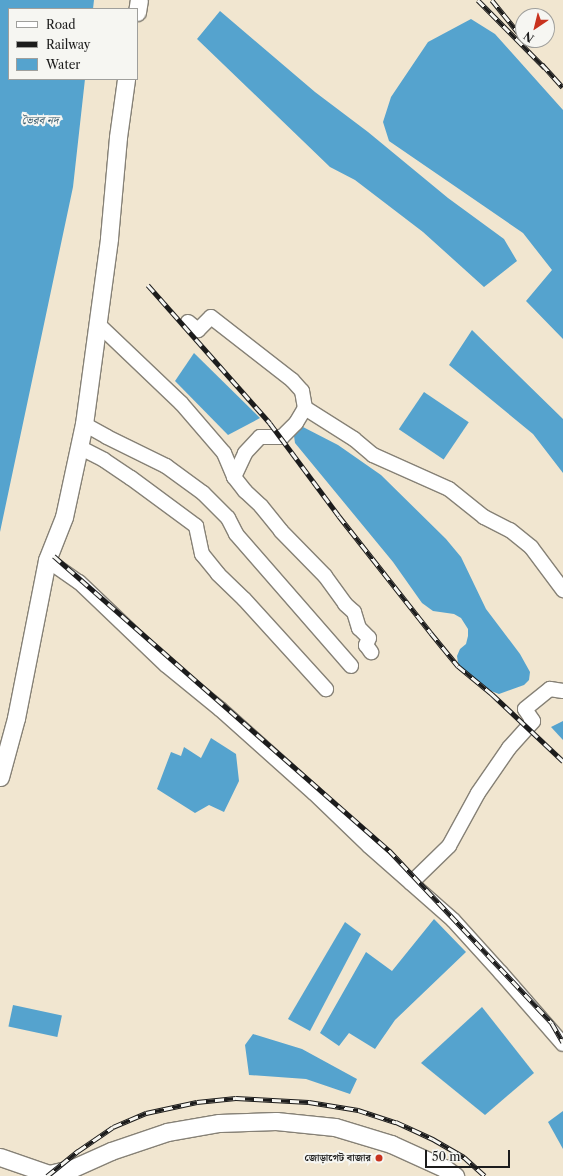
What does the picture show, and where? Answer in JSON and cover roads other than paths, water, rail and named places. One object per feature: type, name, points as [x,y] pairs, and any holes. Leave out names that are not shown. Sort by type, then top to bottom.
[{"type":"street","points":[[0,777],[16,718],[47,560],[64,517],[84,424],[109,238],[118,137],[126,80]]},
{"type":"street","points":[[188,322],[198,330],[211,317],[292,380],[302,391],[305,408],[296,423],[282,437],[260,437],[245,453],[234,477]]},
{"type":"street","points":[[98,324],[180,403],[224,453],[234,477],[244,491],[262,506],[296,547],[325,576],[344,604],[354,612],[359,628],[369,638],[366,645],[371,652]]},
{"type":"street","points":[[305,408],[354,439],[373,455],[449,489],[484,517],[510,530],[531,546],[563,590]]},
{"type":"street","points":[[84,424],[106,437],[166,466],[203,493],[228,518],[236,534],[350,666]]},
{"type":"street","points":[[79,447],[104,460],[131,478],[196,526],[202,554],[218,574],[244,599],[326,689]]},
{"type":"street","points":[[47,560],[79,582],[166,665],[220,709],[314,793],[369,846],[453,920],[502,972],[563,1044]]},
{"type":"street","points":[[411,883],[449,846],[478,793],[509,748],[533,721],[525,709],[550,689],[563,691]]},
{"type":"street","points":[[0,1157],[49,1174],[71,1169],[112,1151],[167,1132],[219,1123],[276,1121],[335,1127],[391,1144],[444,1168],[455,1176]]},
{"type":"water","name":"ভৈরব নদ","points":[[0,0],[94,0],[93,8],[8,8],[8,80],[85,80],[73,187],[0,532]]},
{"type":"water","points":[[220,11],[315,92],[368,132],[448,198],[504,239],[517,261],[484,287],[423,232],[355,180],[330,167],[197,39]]},
{"type":"water","points":[[471,19],[495,34],[563,110],[563,339],[526,301],[552,270],[523,233],[389,141],[383,122],[391,97],[428,42]]},
{"type":"water","points":[[472,330],[563,419],[563,473],[533,434],[449,365]]},
{"type":"water","points":[[194,353],[260,418],[228,435],[175,381]]},
{"type":"water","points":[[424,392],[469,422],[444,460],[399,429]]},
{"type":"water","points":[[303,427],[338,445],[381,475],[446,539],[461,557],[486,609],[520,654],[530,672],[529,680],[524,685],[499,694],[491,691],[463,669],[458,663],[457,656],[460,649],[466,644],[468,629],[461,618],[454,614],[433,611],[422,603],[393,562],[295,443],[294,436],[297,431]]},
{"type":"water","points":[[563,721],[563,740],[551,727]]},
{"type":"water","points":[[211,738],[236,754],[239,781],[224,812],[209,805],[195,813],[157,789],[171,752],[181,756],[184,747],[201,758]]},
{"type":"water","points":[[434,919],[466,952],[395,1020],[375,1049],[349,1033],[339,1046],[320,1033],[366,952],[392,971]]},
{"type":"water","points":[[345,922],[361,934],[310,1031],[288,1019]]},
{"type":"water","points":[[13,1005],[62,1015],[57,1037],[8,1027]]},
{"type":"water","points":[[482,1007],[534,1073],[485,1115],[421,1063]]},
{"type":"water","points":[[253,1034],[302,1049],[357,1079],[350,1094],[306,1079],[249,1075],[245,1045]]},
{"type":"water","points":[[563,1111],[563,1149],[548,1122]]},
{"type":"railway","points":[[478,0],[545,68]]},
{"type":"railway","points":[[492,0],[515,28]]},
{"type":"railway","points":[[542,64],[563,87]]},
{"type":"railway","points":[[148,285],[270,423],[339,516],[458,666],[492,694],[563,761]]},
{"type":"railway","points":[[54,556],[389,850],[552,1023],[563,1042]]},
{"type":"railway","points":[[47,1176],[78,1151],[113,1127],[146,1113],[197,1102],[236,1098],[309,1102],[358,1110],[396,1122],[433,1139],[464,1157],[485,1176]]},
{"type":"place","name":"জোড়াগেট বাজার","points":[[379,1158]]}]
